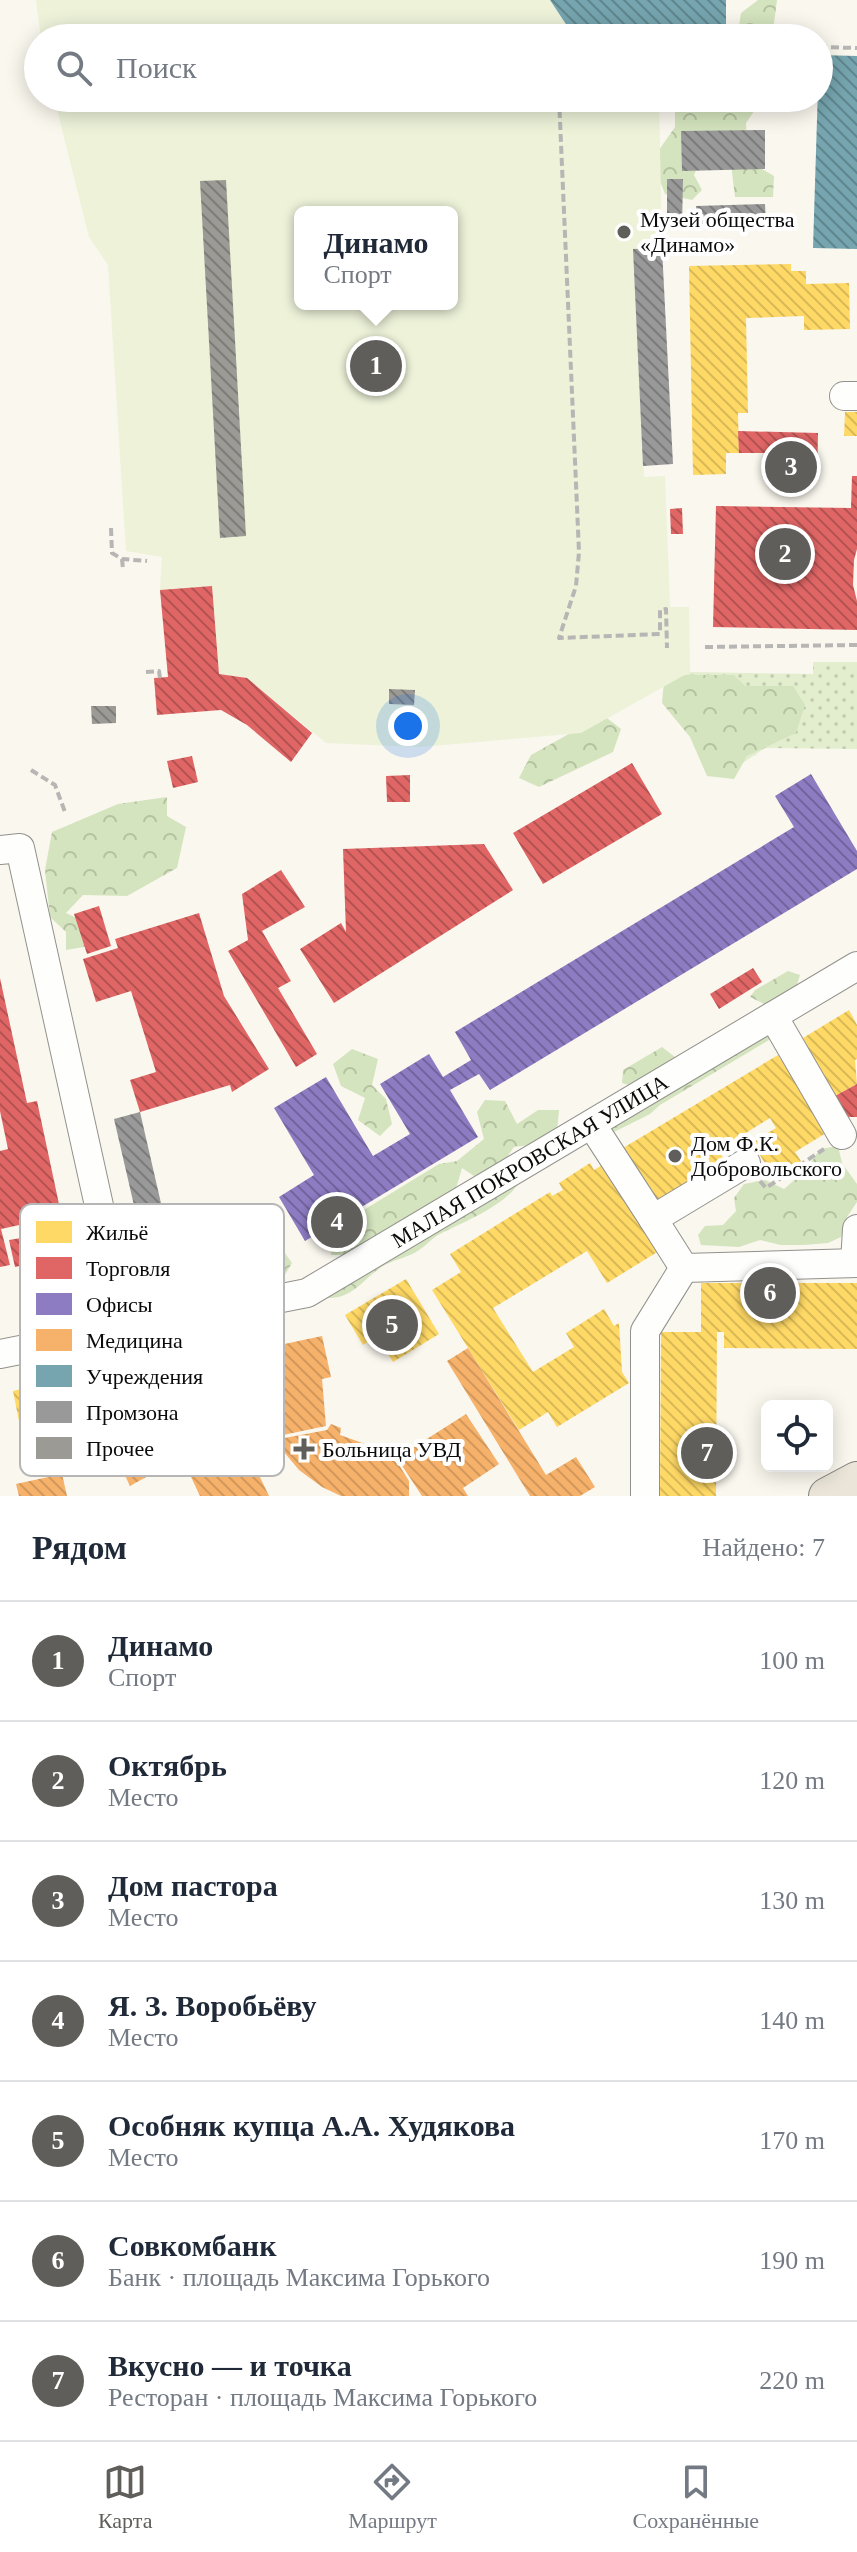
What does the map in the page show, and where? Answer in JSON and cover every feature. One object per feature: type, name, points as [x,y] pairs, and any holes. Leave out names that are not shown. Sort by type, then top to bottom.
[{"type":"main road","points":[[827,1496],[857,1480]]},
{"type":"street","points":[[10,849],[97,1204]]},
{"type":"street","name":"МАЛАЯ ПОКРОВСКАЯ УЛИЦА","points":[[284,1297],[307,1293],[857,966]]},
{"type":"street","points":[[773,1016],[842,1135]]},
{"type":"street","points":[[592,1125],[684,1268]]},
{"type":"street","points":[[653,1219],[746,1163]]},
{"type":"street","points":[[684,1268],[856,1263],[857,1229]]},
{"type":"street","points":[[645,1496],[645,1331],[684,1268]]},
{"type":"street","name":"МАЛАЯ ПОКРОВСКАЯ УЛИЦА","points":[[0,1354],[20,1350]]},
{"type":"path","points":[[833,47],[857,48]]},
{"type":"path","points":[[560,112],[579,552],[576,586],[559,638],[660,634],[660,610],[666,609],[667,648]]},
{"type":"path","points":[[111,528],[112,553],[122,559],[147,561]]},
{"type":"path","points":[[122,559],[123,569]]},
{"type":"path","points":[[705,647],[857,645]]},
{"type":"path","points":[[146,672],[159,671],[160,678]]},
{"type":"path","points":[[31,770],[55,785],[65,812]]},
{"type":"path","points":[[746,1163],[766,1188],[806,1164],[842,1135]]},
{"type":"green space","points":[[36,0],[550,0],[566,24],[39,24]]},
{"type":"green space","points":[[758,0],[777,0],[774,24],[739,24],[741,13]]},
{"type":"green space","points":[[58,112],[659,112],[662,248],[633,250],[644,477],[665,476],[670,607],[689,607],[690,672],[581,733],[420,747],[326,743],[247,678],[219,674],[212,586],[160,590],[162,557],[126,551],[108,265],[89,237]]},
{"type":"green space","points":[[675,112],[753,112],[746,123],[748,161],[774,176],[773,197],[735,197],[731,164],[705,151],[694,175],[702,190],[692,200],[665,194],[652,160],[675,127]]},
{"type":"green space","points":[[813,662],[857,662],[857,749],[765,748],[725,775],[664,688],[690,672],[813,674]]},
{"type":"green space","points":[[676,675],[734,675],[745,686],[793,686],[805,705],[796,733],[747,756],[734,779],[707,776],[690,737],[662,703],[664,681]]},
{"type":"green space","points":[[603,715],[621,729],[613,752],[539,787],[519,778],[531,755]]},
{"type":"green space","points":[[167,797],[167,816],[186,827],[177,868],[127,896],[83,895],[66,913],[94,926],[95,945],[66,950],[66,932],[50,917],[45,870],[52,832],[118,804]]},
{"type":"green space","points":[[788,971],[800,975],[795,991],[768,1006],[750,997],[755,990]]},
{"type":"green space","points":[[769,1031],[769,1040],[650,1114],[606,1136],[610,1121]]},
{"type":"green space","points":[[662,1047],[675,1057],[670,1069],[639,1088],[622,1083],[623,1070]]},
{"type":"green space","points":[[352,1049],[378,1059],[372,1085],[386,1099],[392,1124],[380,1136],[358,1120],[365,1098],[341,1086],[333,1064]]},
{"type":"green space","points":[[485,1100],[505,1101],[517,1124],[538,1110],[559,1110],[557,1131],[530,1145],[514,1147],[502,1164],[474,1176],[462,1168],[455,1192],[356,1255],[331,1255],[331,1230],[439,1164],[457,1161],[484,1139],[477,1112]]},
{"type":"green space","points":[[838,1146],[842,1163],[857,1184],[857,1202],[847,1217],[841,1237],[828,1243],[804,1245],[781,1245],[760,1240],[739,1247],[701,1245],[698,1235],[705,1226],[723,1225],[736,1211],[734,1198],[744,1184],[765,1180],[784,1189],[806,1170],[820,1149]]},
{"type":"green space","points":[[520,1181],[494,1206],[438,1235],[415,1252],[385,1265],[345,1295],[328,1298],[330,1286]]},
{"type":"green space","points":[[284,1252],[292,1263],[284,1276]]},
{"type":"building: Жильё","points":[[791,264],[791,271],[806,271],[806,284],[849,283],[850,329],[804,330],[804,316],[746,318],[748,413],[738,413],[739,453],[726,453],[726,474],[693,475],[689,266]]},
{"type":"building: Жильё","points":[[845,412],[857,412],[857,436],[844,436]]},
{"type":"building: Жильё","points":[[849,1010],[857,1025],[857,1084],[835,1096],[803,1038]]},
{"type":"building: Жильё","points":[[778,1055],[781,1060],[789,1055],[826,1133],[795,1152],[801,1161],[774,1178],[752,1142],[776,1128],[770,1118],[718,1150],[726,1162],[658,1204],[623,1148]]},
{"type":"building: Жильё","points":[[590,1163],[594,1170],[604,1164],[659,1251],[607,1283],[587,1251],[493,1308],[533,1372],[574,1347],[566,1333],[604,1309],[614,1326],[619,1323],[622,1372],[629,1383],[557,1427],[548,1412],[519,1430],[432,1290],[461,1272],[450,1254],[550,1192],[552,1196],[563,1190],[559,1183]]},
{"type":"building: Жильё","points":[[406,1279],[439,1334],[393,1362],[377,1336],[363,1345],[345,1315]]},
{"type":"building: Жильё","points":[[701,1283],[857,1283],[857,1349],[724,1348],[724,1332],[717,1332],[716,1496],[660,1496],[661,1332],[701,1332]]},
{"type":"building: Жильё","points":[[20,1389],[20,1426],[13,1391]]},
{"type":"building: Торговля","points":[[738,431],[818,433],[817,482],[764,481],[765,453],[739,453]]},
{"type":"building: Торговля","points":[[852,476],[857,476],[857,549],[853,585],[857,601],[857,630],[713,627],[716,506],[851,508]]},
{"type":"building: Торговля","points":[[682,508],[683,534],[671,534],[670,509]]},
{"type":"building: Торговля","points":[[212,586],[219,674],[247,678],[312,733],[291,762],[247,725],[221,710],[157,715],[154,678],[168,677],[160,590]]},
{"type":"building: Торговля","points":[[192,756],[198,782],[173,788],[167,761]]},
{"type":"building: Торговля","points":[[632,763],[662,814],[543,884],[513,833]]},
{"type":"building: Торговля","points":[[410,775],[410,802],[387,802],[386,776]]},
{"type":"building: Торговля","points":[[484,844],[513,890],[334,1003],[300,949],[341,923],[346,932],[343,849]]},
{"type":"building: Торговля","points":[[281,870],[305,907],[262,931],[291,981],[278,988],[317,1054],[296,1067],[228,951],[248,940],[242,894]]},
{"type":"building: Торговля","points":[[99,906],[111,946],[87,954],[74,914]]},
{"type":"building: Торговля","points":[[199,913],[224,996],[269,1069],[232,1092],[230,1085],[140,1112],[130,1080],[156,1072],[131,991],[96,1002],[83,959],[118,948],[115,939]]},
{"type":"building: Торговля","points":[[753,968],[762,982],[719,1009],[710,994]]},
{"type":"building: Торговля","points":[[0,978],[27,1103],[37,1101],[59,1204],[20,1204],[20,1225],[1,1229],[10,1265],[0,1267],[0,1151],[8,1149],[0,1111]]},
{"type":"building: Торговля","points":[[857,1084],[857,1117],[836,1117],[835,1096]]},
{"type":"building: Торговля","points":[[20,1238],[20,1266],[15,1267],[9,1240]]},
{"type":"building: Офисы","points":[[811,774],[857,851],[857,869],[490,1090],[479,1074],[450,1090],[478,1137],[305,1241],[279,1197],[314,1175],[274,1108],[326,1077],[373,1156],[410,1134],[380,1084],[429,1054],[443,1077],[471,1060],[455,1032],[794,827],[775,796]]},
{"type":"building: Медицина","points":[[322,1336],[331,1377],[322,1379],[326,1426],[284,1435],[284,1344]]},
{"type":"building: Медицина","points":[[468,1348],[546,1475],[576,1457],[595,1487],[580,1496],[530,1496],[447,1361]]},
{"type":"building: Медицина","points":[[466,1414],[499,1464],[463,1488],[468,1496],[422,1496],[397,1458]]},
{"type":"building: Медицина","points":[[331,1424],[341,1428],[340,1435],[393,1454],[392,1459],[409,1481],[409,1496],[341,1496],[299,1470],[284,1452],[284,1438],[327,1430]]},
{"type":"building: Медицина","points":[[62,1476],[67,1496],[19,1496],[16,1484]]},
{"type":"building: Медицина","points":[[125,1476],[148,1476],[130,1486]]},
{"type":"building: Медицина","points":[[191,1476],[259,1476],[269,1496],[200,1496]]},
{"type":"building: Учреждения","points":[[550,0],[726,0],[726,24],[566,24]]},
{"type":"building: Учреждения","points":[[833,55],[857,56],[857,249],[813,248],[817,112],[833,112]]},
{"type":"building: Промзона","points":[[765,130],[765,169],[682,171],[681,131]]},
{"type":"building: Промзона","points":[[667,179],[683,179],[682,228],[667,227]]},
{"type":"building: Промзона","points":[[765,204],[766,223],[697,225],[696,206]]},
{"type":"building: Промзона","points":[[662,248],[673,464],[643,466],[633,249]]},
{"type":"building: Промзона","points":[[140,1112],[161,1204],[134,1204],[114,1119]]},
{"type":"building: Прочее","points":[[226,180],[246,536],[220,538],[200,181]]},
{"type":"building: Прочее","points":[[389,689],[415,690],[414,705],[389,704]]},
{"type":"building: Прочее","points":[[91,706],[116,706],[116,723],[92,724]]},
{"type":"place","name":"Музей общества «Динамо»","points":[[624,232]]},
{"type":"place","name":"Динамо","points":[[376,366]]},
{"type":"place","name":"Дом пастора","points":[[791,467]]},
{"type":"place","name":"Октябрь","points":[[785,554]]},
{"type":"place","name":"Дом Ф.К. Добровольского","points":[[675,1156]]},
{"type":"place","name":"Я. З. Воробьёву","points":[[337,1222]]},
{"type":"place","name":"Совкомбанк","points":[[770,1293]]},
{"type":"place","name":"Особняк купца А.А. Худякова","points":[[392,1325]]},
{"type":"place","name":"Больница УВД","points":[[304,1449]]},
{"type":"place","name":"Вкусно — и точка","points":[[707,1453]]}]
